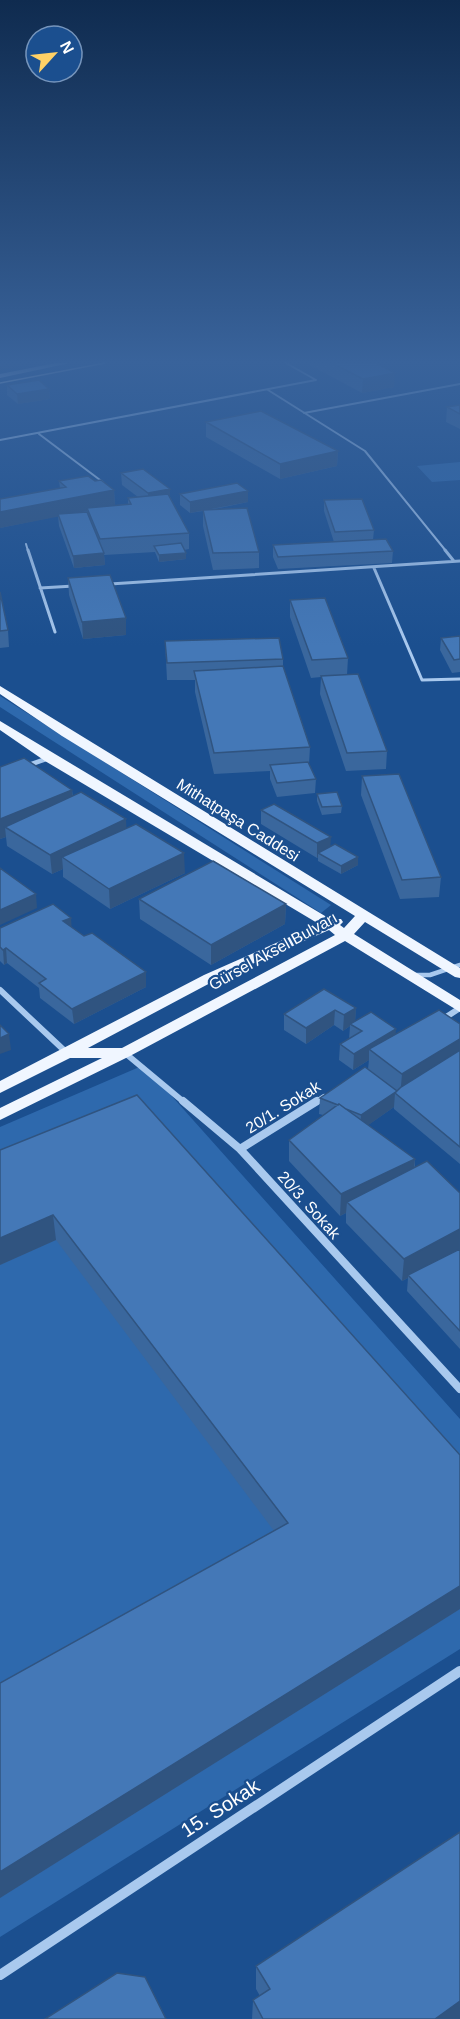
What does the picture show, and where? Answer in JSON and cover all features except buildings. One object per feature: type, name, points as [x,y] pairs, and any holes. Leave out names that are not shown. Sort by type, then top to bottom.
[{"type":"main road","name":"Mithatpaşa Caddesi","points":[[0,689],[76,740],[362,916],[457,970]]},
{"type":"main road","points":[[0,725],[49,758],[345,934],[460,1007]]},
{"type":"main road","name":"Gürsel Aksel Bulvarı","points":[[0,1088],[208,978],[328,924],[362,916]]},
{"type":"main road","name":"Gürsel Aksel Bulvarı","points":[[0,1115],[125,1053],[345,934],[362,916]]},
{"type":"main road","points":[[67,1053],[125,1053]]},
{"type":"street","points":[[19,768],[49,758]]},
{"type":"street","points":[[0,990],[67,1053]]},
{"type":"street","points":[[440,1021],[460,1007]]},
{"type":"street","name":"20/3. Sokak","points":[[125,1053],[240,1149],[460,1389]]},
{"type":"street","name":"20/1. Sokak","points":[[240,1149],[331,1093]]},
{"type":"street","name":"15. Sokak","points":[[0,1975],[460,1671]]},
{"type":"lane","points":[[70,457],[112,489]]},
{"type":"lane","points":[[370,457],[454,561]]},
{"type":"lane","points":[[26,544],[55,632]]},
{"type":"lane","points":[[99,584],[460,561]]},
{"type":"lane","points":[[374,568],[422,680],[460,679]]},
{"type":"lane","points":[[40,588],[76,586]]},
{"type":"lane","points":[[409,974],[430,975],[457,970]]},
{"type":"shaded area","points":[[460,462],[460,480],[432,482],[417,466]]},
{"type":"shaded area","points":[[0,696],[331,905],[321,913],[0,707]]},
{"type":"shaded area","points":[[144,1065],[460,1419],[460,1649],[0,1937],[0,1127]]}]
